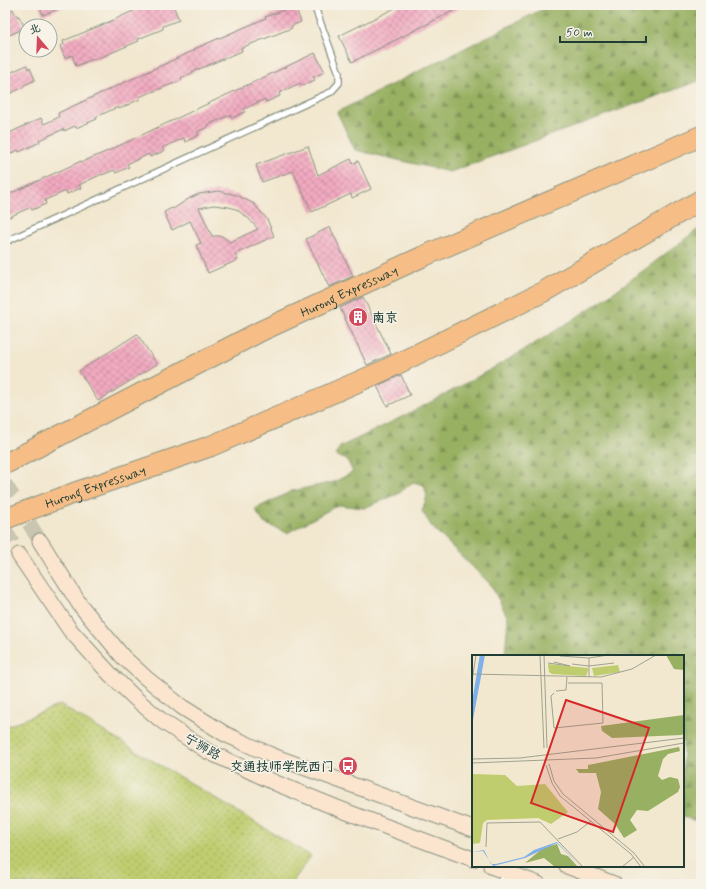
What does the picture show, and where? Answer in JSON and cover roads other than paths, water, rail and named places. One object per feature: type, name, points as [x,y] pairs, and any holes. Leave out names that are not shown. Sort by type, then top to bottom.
[{"type":"highway","name":"Hurong Expressway","points":[[5,464],[288,318],[424,256],[701,136]]},
{"type":"highway","name":"Hurong Expressway","points":[[5,520],[74,493],[211,446],[384,370],[543,292],[701,200]]},
{"type":"main road","name":"宁狮路","points":[[40,541],[80,605],[123,657],[182,707],[225,734],[273,756],[472,829]]},
{"type":"main road","name":"宁狮路","points":[[19,555],[70,630],[110,674],[136,699],[169,726],[207,751],[278,784],[347,812],[472,859]]},
{"type":"main road","points":[[493,867],[508,874],[538,884]]},
{"type":"main road","points":[[570,867],[614,884]]},
{"type":"lane","points":[[5,242],[331,92],[339,83],[339,73],[314,5]]},
{"type":"tunnel","points":[[5,484],[40,541]]},
{"type":"tunnel","points":[[5,530],[19,555]]},
{"type":"place","name":"南京","points":[[358,317]]},
{"type":"place","name":"交通技师学院西门","points":[[348,766]]}]
